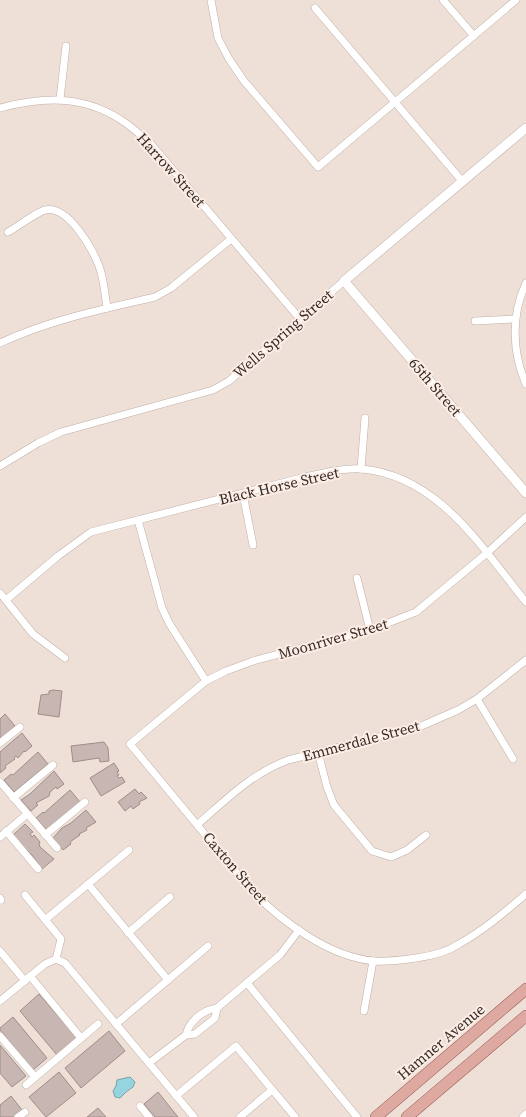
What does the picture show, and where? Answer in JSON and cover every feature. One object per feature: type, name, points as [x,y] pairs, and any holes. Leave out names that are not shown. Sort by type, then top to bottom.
[{"type":"main road","name":"Hamner Avenue","points":[[376,1117],[526,989]]},
{"type":"main road","points":[[407,1117],[526,1016]]},
{"type":"street","points":[[211,0],[218,38],[229,59],[244,81],[318,168],[516,0]]},
{"type":"street","points":[[444,0],[474,36]]},
{"type":"street","points":[[315,8],[462,181]]},
{"type":"street","points":[[60,99],[66,46]]},
{"type":"street","name":"Harrow Street","points":[[0,108],[24,102],[60,99],[86,104],[102,110],[127,124],[151,144],[300,320]]},
{"type":"street","name":"Wells Spring Street","points":[[0,466],[38,442],[61,432],[213,390],[229,380],[526,128]]},
{"type":"street","points":[[8,232],[45,210],[60,212],[73,224],[87,243],[99,267],[107,308]]},
{"type":"street","points":[[0,343],[19,334],[47,325],[155,297],[171,288],[231,239]]},
{"type":"street","name":"65th Street","points":[[344,281],[526,494]]},
{"type":"street","points":[[526,283],[520,295],[515,319],[515,346],[519,368],[526,384]]},
{"type":"street","points":[[475,321],[515,319]]},
{"type":"street","points":[[362,470],[365,418]]},
{"type":"street","name":"Black Horse Street","points":[[6,600],[58,556],[92,532],[338,470],[362,470],[401,478],[430,494],[454,514],[526,602]]},
{"type":"street","points":[[243,494],[253,545]]},
{"type":"street","name":"Moonriver Street","points":[[130,744],[206,681],[226,671],[253,661],[370,630],[416,612],[487,553],[526,517]]},
{"type":"street","points":[[138,520],[162,608],[169,624],[206,681]]},
{"type":"street","points":[[357,578],[370,630]]},
{"type":"street","points":[[0,593],[33,634],[65,658]]},
{"type":"street","name":"Emmerdale Street","points":[[198,824],[248,781],[268,768],[288,760],[419,727],[458,710],[477,699],[526,660]]},
{"type":"street","points":[[477,699],[513,759]]},
{"type":"street","points":[[0,743],[20,727]]},
{"type":"street","name":"Caxton Street","points":[[130,744],[251,890],[265,904],[321,944],[348,955],[373,961],[396,961],[431,956],[458,946],[488,925],[526,894]]},
{"type":"street","points":[[318,752],[334,804],[372,851],[391,857],[407,850],[426,835]]},
{"type":"street","points":[[13,798],[53,765]]},
{"type":"street","points":[[0,782],[56,848]]},
{"type":"street","points":[[45,835],[85,802]]},
{"type":"street","points":[[27,814],[3,834],[38,869]]},
{"type":"street","points":[[45,920],[129,850]]},
{"type":"street","points":[[88,884],[168,980]]},
{"type":"street","points":[[25,895],[61,939],[56,960]]},
{"type":"street","points":[[128,933],[170,897]]},
{"type":"street","points":[[186,1035],[188,1025],[208,1009],[216,1008],[280,955],[299,930]]},
{"type":"street","points":[[116,1024],[208,946]]},
{"type":"street","points":[[0,951],[28,978],[82,1038]]},
{"type":"street","points":[[0,1001],[45,964],[56,960],[65,963],[194,1117]]},
{"type":"street","points":[[364,1011],[373,961]]},
{"type":"street","points":[[247,982],[357,1117]]},
{"type":"street","points":[[149,1063],[186,1035],[195,1034],[215,1018],[216,1008]]},
{"type":"street","points":[[196,1019],[204,1027]]},
{"type":"street","points":[[26,1085],[98,1024]]},
{"type":"street","points":[[0,1036],[35,1077]]},
{"type":"street","points":[[176,1096],[236,1046],[295,1117]]},
{"type":"street","points":[[240,1117],[272,1090]]},
{"type":"street","points":[[140,1106],[148,1117]]},
{"type":"street","points":[[18,1117],[25,1112]]},
{"type":"street","points":[[523,1117],[526,1114]]},
{"type":"water","points":[[130,1077],[135,1082],[133,1087],[120,1098],[115,1097],[113,1091],[117,1080]]},
{"type":"building","points":[[49,691],[62,691],[59,717],[38,714],[41,695],[49,694]]},
{"type":"building","points":[[5,714],[15,726],[0,739],[0,719]]},
{"type":"building","points":[[22,733],[32,746],[18,758],[16,756],[0,773],[0,752]]},
{"type":"building","points":[[104,742],[108,748],[109,761],[100,762],[99,758],[73,762],[71,746]]},
{"type":"building","points":[[38,752],[48,764],[14,792],[4,780],[11,774],[13,775]]},
{"type":"building","points":[[114,763],[119,771],[117,776],[119,778],[122,777],[125,782],[101,796],[90,778]]},
{"type":"building","points":[[54,771],[64,784],[57,789],[56,787],[50,792],[49,796],[36,803],[38,805],[31,811],[21,800]]},
{"type":"building","points":[[135,789],[139,794],[141,792],[147,798],[139,802],[140,804],[133,809],[131,806],[125,811],[118,802]]},
{"type":"building","points":[[70,790],[80,802],[47,830],[36,818]]},
{"type":"building","points":[[86,810],[96,822],[86,828],[87,830],[79,834],[63,850],[53,838],[62,828]]},
{"type":"building","points":[[25,824],[33,832],[30,834],[32,837],[34,835],[40,842],[40,847],[54,859],[42,869],[32,855],[12,836]]},
{"type":"building","points":[[39,994],[77,1038],[57,1055],[20,1011]]},
{"type":"building","points":[[13,1017],[47,1058],[33,1070],[0,1030]]},
{"type":"building","points":[[109,1031],[125,1051],[81,1088],[65,1068]]},
{"type":"building","points":[[0,1045],[26,1076],[12,1087],[0,1073]]},
{"type":"building","points":[[59,1072],[76,1093],[46,1117],[29,1097]]},
{"type":"building","points":[[158,1092],[178,1117],[155,1117],[144,1104]]},
{"type":"building","points":[[11,1096],[22,1110],[14,1117],[0,1117],[0,1105]]},
{"type":"building","points":[[98,1108],[106,1117],[87,1117]]}]
